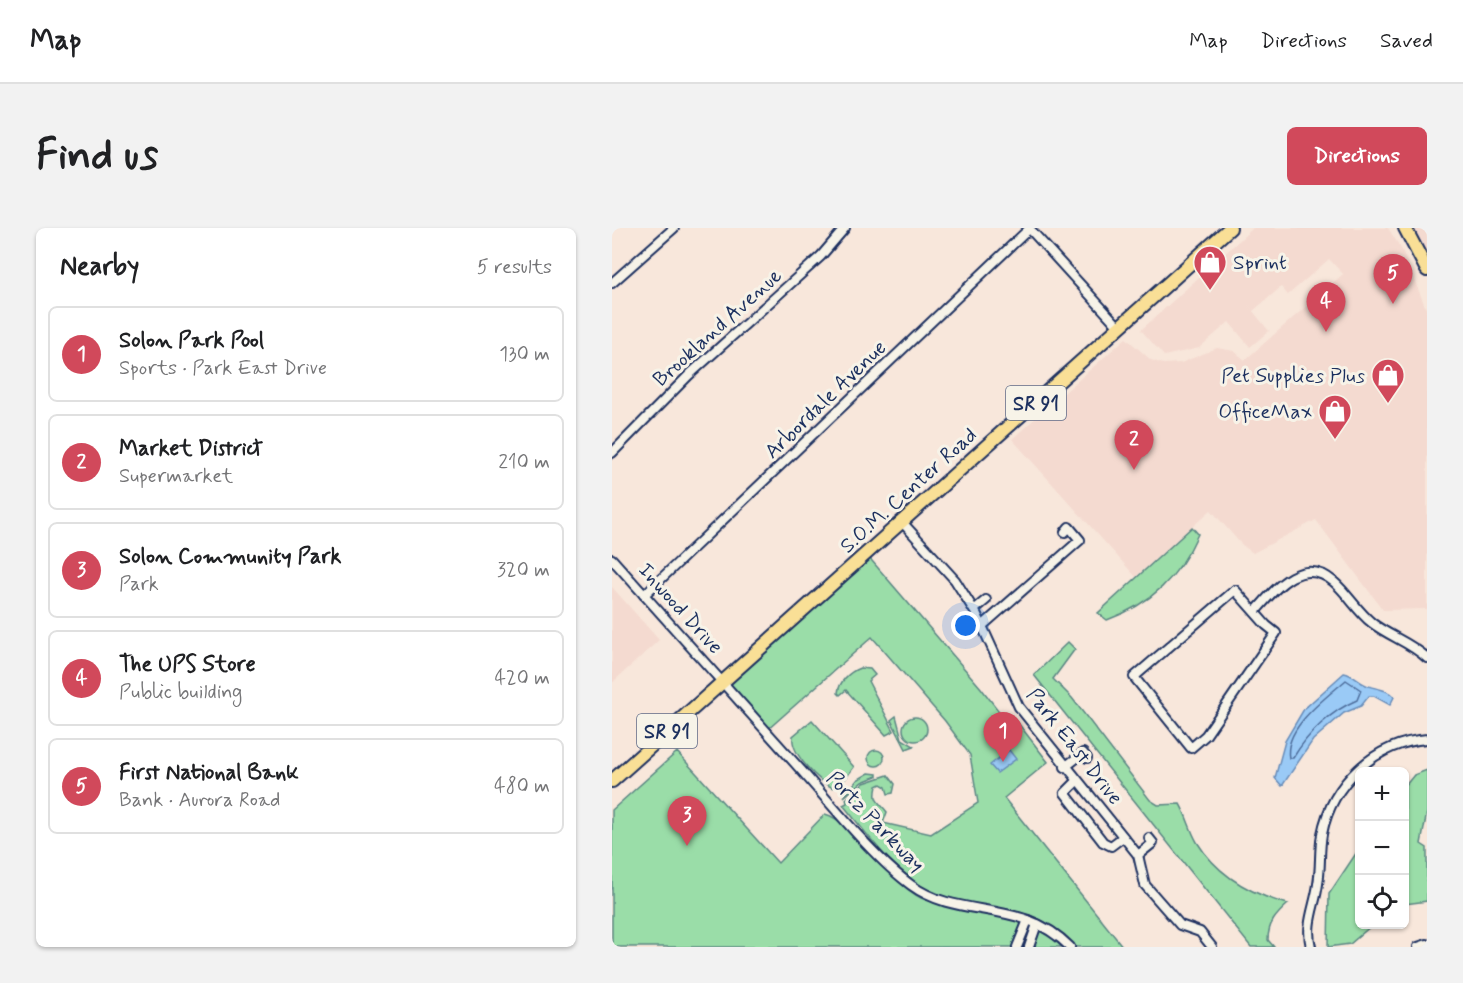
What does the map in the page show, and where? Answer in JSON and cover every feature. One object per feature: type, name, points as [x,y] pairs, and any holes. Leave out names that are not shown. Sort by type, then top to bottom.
[{"type":"main road","points":[[1405,228],[1427,270]]},
{"type":"main road","name":"S.O.M. Center Road","points":[[612,781],[1120,328],[1222,230]]},
{"type":"street","points":[[612,283],[674,228]]},
{"type":"street","name":"Brookland Avenue","points":[[612,453],[689,375],[821,256],[845,228]]},
{"type":"street","points":[[1029,228],[1120,328]]},
{"type":"street","name":"Arbordale Avenue","points":[[644,595],[1029,228]]},
{"type":"street","name":"Park East Drive","points":[[902,522],[956,580],[974,610],[1019,707],[1137,855],[1144,885],[1180,925],[1203,929],[1212,947]]},
{"type":"street","points":[[981,627],[1080,540],[1069,528],[1065,532]]},
{"type":"street","name":"Inwood Drive","points":[[612,559],[722,681]]},
{"type":"street","points":[[1255,612],[1286,579],[1302,573],[1320,574],[1335,582],[1372,622],[1427,658]]},
{"type":"street","points":[[1235,590],[1255,612],[1276,633],[1206,735],[1191,748],[1134,677],[1235,590]]},
{"type":"street","points":[[974,610],[986,600]]},
{"type":"street","name":"Portz Parkway","points":[[722,681],[901,878],[926,894],[943,901],[1015,914],[1037,924],[1070,947]]},
{"type":"street","points":[[1311,947],[1308,924],[1318,889],[1320,845],[1326,819],[1336,797],[1350,777],[1371,759],[1398,746],[1427,739]]},
{"type":"street","points":[[1065,767],[1083,753],[1087,758]]},
{"type":"street","points":[[1077,781],[1065,793],[1103,842],[1111,846],[1123,837]]},
{"type":"street","points":[[1137,855],[1153,843],[1149,838]]},
{"type":"street","points":[[1017,947],[1028,920]]},
{"type":"street","points":[[1029,947],[1037,924]]},
{"type":"street","points":[[1418,947],[1427,944]]},
{"type":"shaded area","points":[[1253,228],[1388,228],[1402,250],[1427,311],[1427,609],[1383,610],[1316,520],[1253,553],[1241,544],[1211,510],[1136,577],[1012,439],[1126,338],[1151,360],[1163,364],[1181,363],[1217,348],[1234,351],[1245,360],[1343,274],[1329,259],[1288,295],[1281,287],[1253,311],[1248,305],[1269,331],[1250,347],[1229,322],[1199,348],[1164,356],[1141,330]]},
{"type":"shaded area","points":[[1405,228],[1427,228],[1427,270]]},
{"type":"shaded area","points":[[612,587],[659,640],[612,683]]},
{"type":"green space","points":[[1192,527],[1198,534],[1182,563],[1162,587],[1137,606],[1107,620],[1098,613]]},
{"type":"green space","points":[[866,554],[981,688],[1011,727],[1018,723],[1048,762],[1004,798],[1123,947],[1076,947],[1059,931],[1023,913],[967,903],[928,890],[903,873],[872,841],[843,805],[847,803],[846,799],[864,783],[888,775],[895,784],[893,793],[888,794],[886,787],[881,784],[877,786],[876,791],[877,801],[887,812],[883,823],[931,834],[978,803],[970,755],[945,721],[872,637],[766,731],[722,681]]},
{"type":"green space","points":[[1068,642],[1075,649],[1053,679],[1072,698],[1150,800],[1158,805],[1180,804],[1197,842],[1215,865],[1248,889],[1288,904],[1276,916],[1269,929],[1268,940],[1274,947],[1251,947],[1034,675]]},
{"type":"green space","points":[[860,668],[870,669],[875,675],[868,681],[894,731],[886,735],[846,690],[840,695],[838,693],[845,678]]},
{"type":"green space","points":[[896,716],[902,739],[914,746],[906,749],[891,720]]},
{"type":"green space","points":[[915,717],[924,720],[927,729],[924,738],[915,741],[906,738],[903,729],[906,720]]},
{"type":"green space","points":[[812,720],[854,767],[845,779],[833,788],[806,766],[793,743],[793,736]]},
{"type":"green space","points":[[876,750],[884,758],[876,766],[868,758]]},
{"type":"green space","points":[[677,752],[778,863],[825,814],[847,828],[896,879],[921,898],[1010,919],[1037,930],[1062,947],[612,947],[612,810]]},
{"type":"green space","points":[[1427,770],[1427,812],[1421,844],[1427,848],[1427,901],[1409,903],[1409,781],[1414,775]]},
{"type":"green space","points":[[869,773],[877,774],[877,776],[862,782],[844,797],[857,780]]},
{"type":"green space","points":[[1355,855],[1355,929],[1367,929],[1350,944],[1328,947],[1329,894]]},
{"type":"water","points":[[1344,673],[1366,685],[1391,694],[1394,697],[1390,705],[1374,696],[1369,696],[1361,706],[1344,713],[1313,740],[1282,786],[1275,778],[1285,741],[1304,709]]},
{"type":"water","points":[[1009,750],[1016,759],[997,773],[990,765]]},
{"type":"place","name":"Sprint","points":[[1210,291]]},
{"type":"place","name":"First National Bank","points":[[1393,304]]},
{"type":"place","name":"The UPS Store","points":[[1326,332]]},
{"type":"place","name":"Pet Supplies Plus","points":[[1388,404]]},
{"type":"place","name":"OfficeMax","points":[[1335,440]]},
{"type":"place","name":"Market District","points":[[1134,470]]},
{"type":"place","name":"Solon Park Pool","points":[[1003,762]]},
{"type":"place","name":"Solon Community Park","points":[[687,846]]}]
